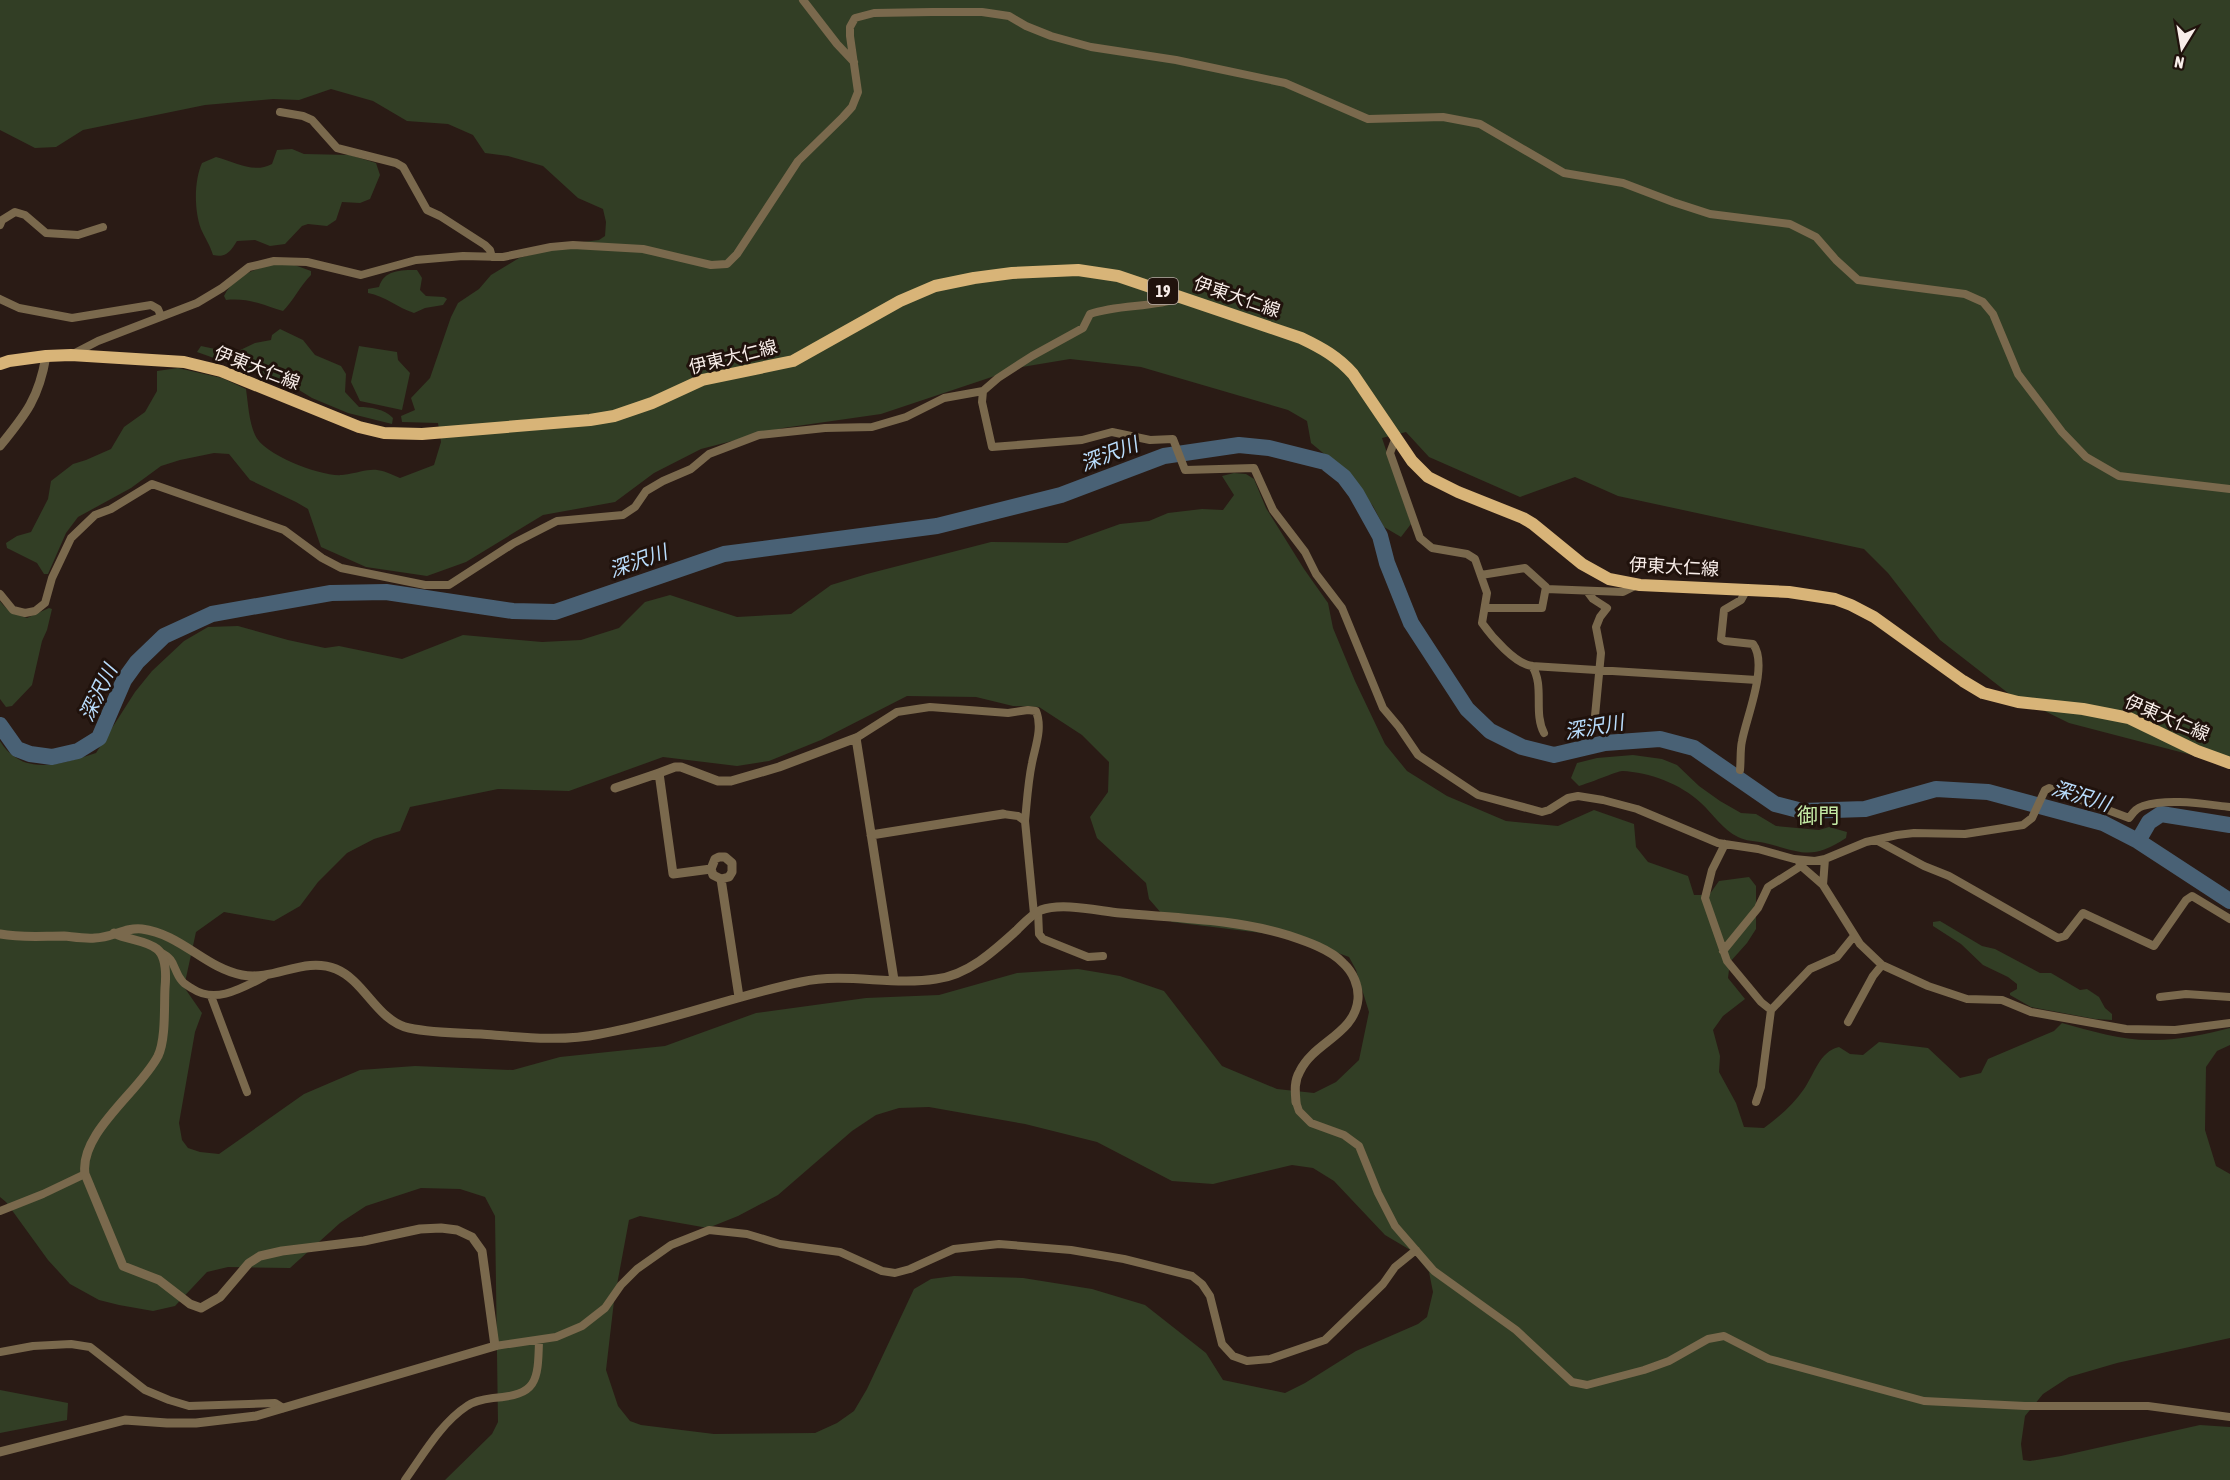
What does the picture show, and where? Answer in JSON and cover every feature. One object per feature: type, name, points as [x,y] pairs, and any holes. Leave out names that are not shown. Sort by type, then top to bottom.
[{"type":"main road","name":"伊東大仁線","points":[[0,364],[45,356],[71,355],[184,362],[221,371],[366,429],[384,433],[423,434],[614,416],[652,403],[702,380],[793,360],[854,325],[935,286],[1012,273],[1078,270],[1119,276],[1301,338],[1328,352],[1353,374],[1412,460],[1428,477],[1458,492],[1523,518],[1597,574],[1622,583],[1637,585],[1747,589],[1821,596],[1851,605],[1904,637],[1983,693],[2018,702],[2083,709],[2128,718],[2230,764]]},
{"type":"street","points":[[802,0],[854,62]]},
{"type":"street","points":[[71,355],[98,341],[208,297],[249,267],[259,263],[294,260],[362,275],[416,260],[463,256],[492,257],[573,245],[643,249],[673,254],[711,265],[727,264],[737,254],[798,161],[852,107],[858,92],[850,27],[855,18],[874,13],[982,12],[1009,16],[1051,36],[1090,47],[1176,60],[1286,84],[1368,119],[1443,117],[1480,124],[1564,173],[1623,183],[1710,214],[1790,224],[1816,237],[1858,280],[1965,294],[1983,302],[1993,314],[2018,374],[2062,432],[2086,458],[2119,476],[2230,489]]},
{"type":"street","points":[[280,112],[312,120],[337,148],[396,163],[403,167],[427,210],[485,245],[492,257]]},
{"type":"street","points":[[0,225],[2,220],[15,212],[25,216],[46,233],[78,235],[103,227]]},
{"type":"street","points":[[0,594],[13,610],[25,613],[35,611],[45,603],[52,578],[71,538],[95,515],[111,509],[152,484],[284,530],[322,558],[341,568],[425,585],[449,585],[513,543],[557,521],[623,514],[635,507],[646,491],[691,469],[709,454],[759,435],[825,428],[872,427],[906,417],[944,398],[983,391],[998,378],[1032,356],[1083,328],[1090,314],[1102,310],[1165,303],[1183,297]]},
{"type":"street","points":[[0,299],[19,308],[72,318],[151,305],[158,309],[161,316]]},
{"type":"street","points":[[0,446],[31,405],[43,376],[45,356]]},
{"type":"street","points":[[983,391],[982,402],[993,447],[1082,440],[1112,432],[1150,440],[1173,440],[1183,468],[1215,470],[1254,468],[1274,510],[1305,552],[1316,574],[1342,608],[1383,708],[1418,755],[1478,795],[1542,812],[1568,798],[1578,796],[1603,800],[1637,809],[1725,844],[1758,849],[1800,863],[1824,885],[1854,936],[1882,965],[1928,986],[1967,999],[2008,1001],[2031,1012],[2126,1029],[2175,1030],[2230,1023]]},
{"type":"street","points":[[1396,437],[1390,453],[1420,538],[1432,548],[1472,557],[1477,562],[1487,594],[1481,619],[1487,630],[1520,662],[1532,666],[1757,680]]},
{"type":"street","points":[[1481,575],[1525,568],[1546,585],[1542,608],[1485,608]]},
{"type":"street","points":[[1546,588],[1623,592],[1637,585]]},
{"type":"street","points":[[1740,770],[1741,743],[1753,704],[1757,680],[1756,646],[1721,639],[1724,610],[1741,600],[1747,589]]},
{"type":"street","points":[[1587,591],[1593,599],[1607,608],[1596,627],[1601,653],[1596,728]]},
{"type":"street","points":[[1532,666],[1538,678],[1539,707],[1544,733]]},
{"type":"street","points":[[615,789],[681,767],[718,781],[730,782],[772,770],[856,738],[897,712],[930,707],[1008,713],[1036,711],[1039,718],[1037,746],[1032,762],[1025,821],[1039,934],[1043,939],[1088,957],[1103,956]]},
{"type":"street","points":[[856,738],[894,980]]},
{"type":"street","points":[[658,773],[674,874],[711,869]]},
{"type":"street","points":[[1723,951],[1758,908],[1768,887],[1800,863],[1825,859],[1876,840],[1914,833],[1965,834],[2023,825],[2032,818],[2044,790],[2049,788],[2129,818],[2141,806],[2199,804],[2230,807]]},
{"type":"street","points":[[871,835],[1003,814],[1018,816],[1025,821]]},
{"type":"street","points":[[1876,840],[1924,866],[1949,876],[2058,938],[2065,936],[2083,913],[2154,946],[2187,900],[2193,896],[2230,919]]},
{"type":"street","points":[[1725,844],[1712,870],[1705,898],[1715,921],[1727,961],[1739,978],[1771,1010]]},
{"type":"street","points":[[719,857],[732,862],[732,872],[729,877],[721,879],[713,875],[711,869],[719,857]]},
{"type":"street","points":[[1824,885],[1825,859]]},
{"type":"street","points":[[721,879],[739,997]]},
{"type":"street","points":[[114,933],[153,946],[170,957],[182,981],[199,992],[212,996],[234,992],[264,977],[285,970],[320,964],[346,974],[392,1020],[400,1025],[442,1032],[566,1038],[599,1035],[802,981],[823,978],[936,980],[965,970],[996,948],[1036,913],[1058,907],[1234,925],[1285,934],[1335,956],[1346,965],[1359,992],[1357,1008],[1352,1020],[1303,1065],[1295,1085],[1299,1111],[1311,1123],[1344,1135],[1359,1146],[1395,1226],[1416,1250],[1441,1277],[1516,1330],[1566,1378],[1581,1385],[1594,1384],[1670,1361],[1708,1339],[1724,1336],[1769,1359],[1924,1401],[2025,1406],[2148,1406],[2230,1418]]},
{"type":"street","points":[[0,934],[18,937],[96,938],[135,929],[170,936],[238,975],[264,977]]},
{"type":"street","points":[[1756,1102],[1761,1087],[1771,1010],[1810,969],[1837,957],[1854,936]]},
{"type":"street","points":[[160,952],[166,978],[157,1058],[92,1141],[85,1160],[85,1174],[123,1266],[159,1280],[190,1304],[201,1308],[220,1297],[249,1263],[260,1256],[282,1251],[364,1241],[420,1229],[457,1230],[472,1237],[482,1251],[495,1346]]},
{"type":"street","points":[[1848,1022],[1869,981],[1882,965]]},
{"type":"street","points":[[2160,997],[2186,994],[2230,997]]},
{"type":"street","points":[[212,996],[247,1092]]},
{"type":"street","points":[[0,1211],[44,1194],[85,1174]]},
{"type":"street","points":[[0,1452],[125,1420],[196,1423],[256,1416],[495,1346],[540,1341],[562,1335],[582,1326],[605,1308],[621,1285],[637,1269],[671,1245],[709,1230],[747,1234],[780,1244],[840,1252],[882,1270],[895,1273],[910,1269],[954,1249],[999,1244],[1071,1250],[1135,1262],[1191,1276],[1202,1284],[1210,1296],[1222,1344],[1233,1356],[1247,1361],[1270,1359],[1325,1340],[1383,1284],[1395,1268],[1416,1250]]},
{"type":"street","points":[[405,1480],[430,1444],[466,1406],[488,1399],[517,1396],[526,1391],[537,1372],[540,1341]]},
{"type":"street","points":[[0,1352],[33,1346],[71,1344],[90,1347],[145,1390],[169,1400],[189,1406],[275,1403],[283,1408]]},
{"type":"green space","points":[[0,0],[2230,0],[2230,765],[2069,723],[2008,693],[1940,640],[1888,573],[1864,549],[1618,496],[1575,477],[1520,497],[1429,457],[1406,432],[1382,438],[1411,524],[1401,537],[1384,527],[1373,506],[1345,471],[1311,443],[1307,421],[1288,410],[1141,367],[1070,359],[1022,367],[881,414],[783,428],[701,449],[654,473],[615,502],[543,515],[466,562],[427,576],[366,567],[321,547],[308,509],[250,480],[229,454],[214,453],[180,460],[161,466],[131,488],[78,517],[66,533],[48,574],[44,574],[37,563],[7,548],[6,543],[17,536],[31,532],[48,499],[51,481],[73,464],[111,449],[124,427],[145,412],[157,391],[157,371],[178,368],[222,378],[246,389],[251,424],[260,443],[281,457],[308,468],[333,475],[377,470],[400,478],[434,465],[441,442],[438,423],[402,422],[401,416],[415,410],[411,398],[430,378],[458,303],[479,289],[491,275],[519,258],[576,243],[599,240],[605,236],[606,222],[603,209],[578,198],[543,166],[508,156],[485,153],[473,135],[448,124],[407,121],[373,101],[331,89],[299,100],[273,99],[205,105],[83,130],[56,147],[35,148],[0,130]]},
{"type":"green space","points":[[292,149],[304,154],[350,155],[376,163],[380,175],[370,199],[360,203],[342,202],[336,220],[327,226],[308,224],[302,226],[285,244],[270,246],[255,240],[237,241],[227,253],[221,256],[213,255],[201,229],[197,213],[196,187],[202,163],[216,157],[244,166],[265,167],[272,164],[277,150]]},
{"type":"green space","points":[[289,263],[311,271],[311,275],[283,311],[248,301],[226,300],[224,296],[229,288],[243,276],[271,265]]},
{"type":"green space","points":[[417,270],[422,278],[420,290],[426,296],[444,297],[447,299],[443,305],[425,308],[414,313],[368,293],[368,289],[379,287],[381,281],[389,274]]},
{"type":"green space","points":[[280,329],[303,340],[315,355],[341,366],[346,374],[345,392],[359,407],[386,412],[393,418],[392,424],[348,413],[299,390],[273,383],[253,372],[197,352],[201,346],[234,353],[255,343],[271,340],[272,335]]},
{"type":"green space","points":[[359,346],[397,352],[398,360],[410,373],[402,410],[360,401],[351,382]]},
{"type":"green space","points":[[1234,473],[1246,474],[1254,479],[1266,508],[1328,603],[1333,628],[1355,681],[1385,744],[1407,771],[1447,796],[1506,821],[1558,826],[1594,810],[1634,824],[1636,847],[1648,862],[1688,876],[1694,895],[1709,895],[1719,881],[1749,877],[1756,886],[1756,929],[1730,962],[1728,978],[1745,999],[1723,1016],[1713,1030],[1720,1056],[1719,1072],[1736,1103],[1744,1127],[1764,1128],[1780,1115],[1800,1095],[1822,1058],[1839,1047],[1850,1054],[1863,1055],[1879,1042],[1928,1048],[1960,1078],[1981,1073],[1988,1059],[2054,1031],[2062,1023],[2108,1035],[2143,1040],[2183,1038],[2230,1028],[2230,1045],[2217,1051],[2206,1067],[2205,1130],[2216,1166],[2230,1174],[2230,1338],[2117,1363],[2069,1377],[2043,1394],[2025,1416],[2021,1444],[2023,1460],[2030,1461],[2200,1425],[2230,1427],[2230,1480],[445,1480],[492,1434],[498,1422],[495,1216],[485,1197],[460,1189],[421,1188],[366,1206],[340,1223],[290,1268],[228,1267],[207,1272],[175,1306],[153,1311],[99,1300],[70,1284],[48,1260],[0,1197],[0,741],[9,753],[32,764],[57,764],[96,753],[135,692],[152,671],[184,641],[208,627],[238,626],[325,648],[339,646],[402,659],[463,635],[542,642],[581,640],[619,628],[645,602],[670,595],[737,617],[791,614],[831,585],[991,542],[1067,543],[1120,524],[1149,521],[1168,513],[1202,509],[1223,510],[1234,495],[1222,476]],"holes":[[[907,696],[976,697],[1013,706],[1039,707],[1082,735],[1109,762],[1108,792],[1090,817],[1097,838],[1146,883],[1149,899],[1162,914],[1172,922],[1294,937],[1349,957],[1356,970],[1369,1012],[1359,1060],[1336,1082],[1314,1093],[1277,1089],[1222,1066],[1164,991],[1120,976],[1078,969],[1017,973],[939,995],[866,998],[756,1013],[665,1046],[560,1057],[513,1070],[415,1066],[360,1070],[304,1094],[219,1154],[188,1148],[182,1140],[179,1123],[195,1032],[202,1013],[184,987],[196,932],[224,912],[274,921],[300,906],[318,882],[347,853],[374,839],[400,831],[410,807],[498,789],[569,791],[663,757],[737,766],[769,761],[821,740]],[[929,1107],[1025,1124],[1097,1142],[1172,1181],[1213,1184],[1292,1165],[1313,1168],[1334,1181],[1385,1235],[1412,1251],[1429,1272],[1433,1292],[1427,1317],[1418,1324],[1356,1351],[1285,1393],[1223,1380],[1206,1353],[1145,1305],[1092,1289],[1023,1278],[954,1276],[931,1279],[914,1289],[867,1389],[854,1411],[837,1423],[815,1433],[714,1434],[641,1425],[630,1421],[618,1406],[606,1370],[614,1301],[629,1220],[640,1216],[708,1228],[738,1216],[778,1195],[852,1131],[876,1115],[899,1108]]]},
{"type":"green space","points":[[0,601],[12,612],[27,618],[49,608],[52,609],[32,685],[12,706],[6,707],[0,699]]},
{"type":"green space","points":[[1633,755],[1662,759],[1677,765],[1699,786],[1741,813],[1756,814],[1776,826],[1819,830],[1829,827],[1847,832],[1846,838],[1824,850],[1798,851],[1738,837],[1723,826],[1693,796],[1664,780],[1622,771],[1579,786],[1571,778],[1577,763],[1597,758]]},
{"type":"green space","points":[[1940,921],[1982,946],[1995,949],[2040,973],[2051,973],[2080,990],[2087,989],[2099,997],[2105,1008],[2112,1014],[2112,1020],[2031,1007],[2010,995],[2017,989],[2017,984],[1983,965],[1961,944],[1933,926],[1933,922]]},
{"type":"green space","points":[[0,1390],[68,1403],[67,1420],[0,1433]]},
{"type":"waterway","name":"深沢川","points":[[0,725],[17,749],[30,754],[52,757],[78,751],[99,738],[124,680],[137,662],[164,636],[212,614],[331,593],[386,592],[513,611],[555,612],[724,554],[937,526],[1061,495],[1164,456],[1239,445],[1269,448],[1325,462],[1344,477],[1356,493],[1380,536],[1387,563],[1411,623],[1467,709],[1490,731],[1522,747],[1554,755],[1605,743],[1660,739],[1694,748],[1775,804],[1802,811],[1865,809],[1936,789],[1988,792],[2103,823],[2138,841],[2230,901]]},
{"type":"waterway","name":"深沢川","points":[[2138,841],[2149,822],[2161,814],[2230,825]]},
{"type":"district","name":"御門","points":[[1818,816]]}]
